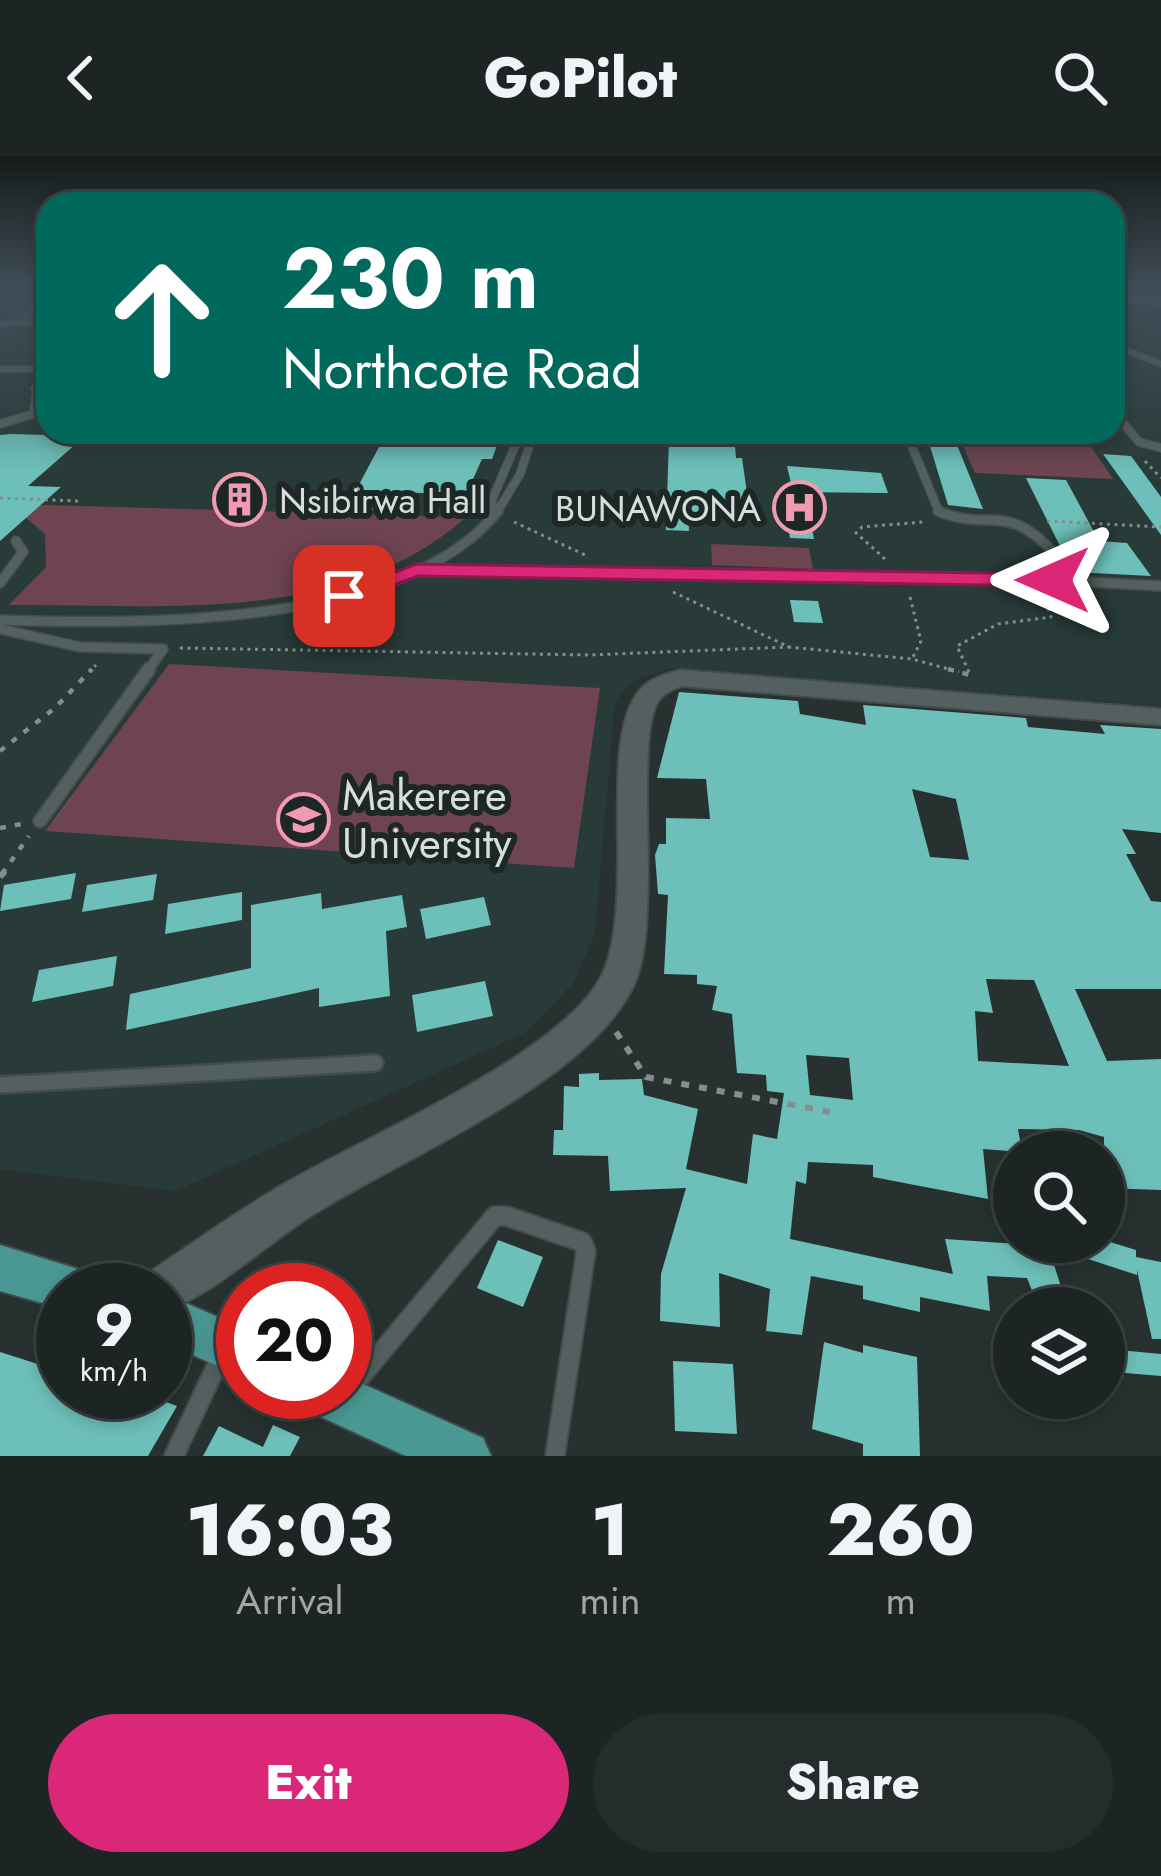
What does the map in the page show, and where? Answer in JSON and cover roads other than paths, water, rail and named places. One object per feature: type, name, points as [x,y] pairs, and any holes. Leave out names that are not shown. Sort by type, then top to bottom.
[{"type":"main road","points":[[0,1268],[36,1278]]},
{"type":"main road","points":[[372,1414],[465,1456]]},
{"type":"street","points":[[192,1271],[296,1201],[534,1066],[592,1016],[621,975],[630,891],[636,729],[641,703],[653,688],[680,678],[1161,717]]},
{"type":"lane","points":[[1127,351],[1161,364]]},
{"type":"lane","points":[[0,369],[36,369]]},
{"type":"lane","points":[[0,424],[33,414],[36,388]]},
{"type":"lane","points":[[1125,426],[1137,441],[1161,448]]},
{"type":"lane","points":[[494,513],[492,500],[515,444]]},
{"type":"lane","points":[[0,620],[156,619],[279,611],[344,596],[416,570],[459,547],[507,501],[529,444]]},
{"type":"lane","points":[[911,444],[939,512],[951,517],[1017,518],[1033,528],[1054,553],[1053,580]]},
{"type":"lane","points":[[0,583],[20,560],[23,552],[16,541]]},
{"type":"lane","points":[[459,547],[467,559],[488,571]]},
{"type":"lane","points":[[416,570],[1053,580],[1161,586]]},
{"type":"lane","points":[[0,629],[51,646],[105,652],[163,650],[40,821]]},
{"type":"lane","points":[[0,1084],[374,1063]]},
{"type":"lane","points":[[372,1354],[495,1216],[581,1242],[586,1251],[555,1456]]},
{"type":"lane","points":[[175,1456],[216,1382]]},
{"type":"place","name":"Nsibirwa Hall","points":[[240,500]]},
{"type":"place","name":"BUNAWONA","points":[[800,508]]},
{"type":"place","name":"Makerere University","points":[[303,819]]}]
